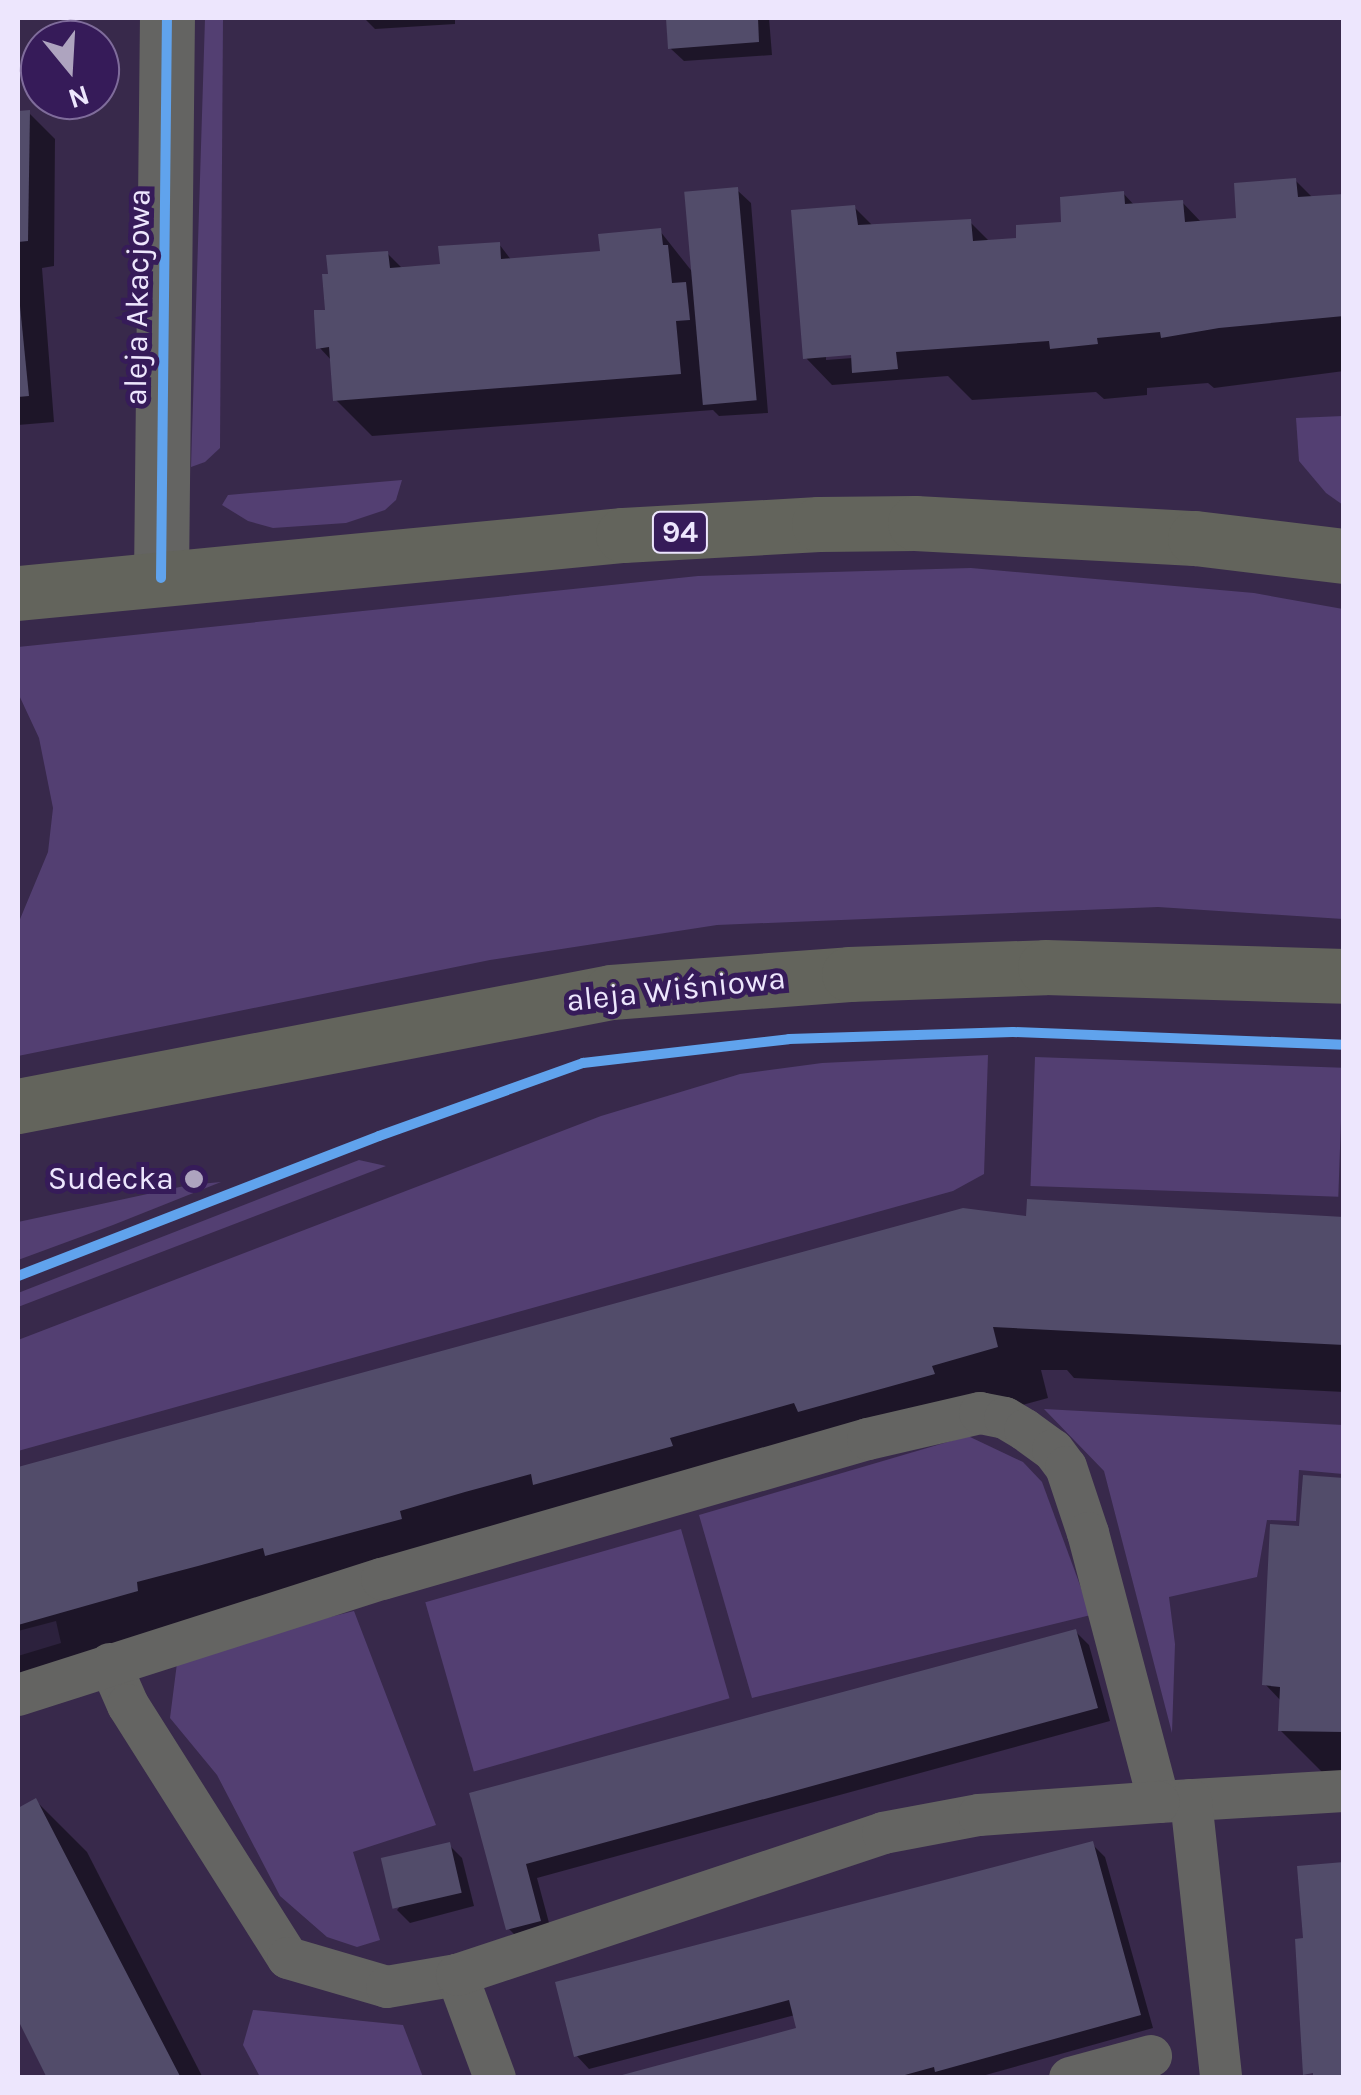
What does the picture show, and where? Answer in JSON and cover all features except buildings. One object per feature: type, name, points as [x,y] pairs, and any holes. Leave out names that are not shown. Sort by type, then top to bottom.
[{"type":"main road","name":"94","points":[[18,593],[623,535],[818,524],[992,526],[1195,538],[1344,556]]},
{"type":"main road","name":"aleja Wiśniowa","points":[[18,1106],[612,992],[849,974],[1044,967],[1344,976]]},
{"type":"street","name":"aleja Akacjowa","points":[[160,578],[167,18]]},
{"type":"lane","points":[[18,1695],[382,1579],[850,1444],[980,1413],[1005,1418],[1053,1450],[1066,1467],[1088,1532],[1175,1801],[1220,2078]]},
{"type":"lane","points":[[110,1664],[128,1705],[288,1958],[387,1987],[458,1975],[883,1833],[978,1815],[1344,1791]]},
{"type":"lane","points":[[458,1975],[495,2078]]},
{"type":"lane","points":[[1070,2078],[1151,2056]]},
{"type":"shaded area","points":[[205,18],[223,18],[220,448],[205,462],[191,467]]},
{"type":"shaded area","points":[[1344,416],[1343,505],[1326,493],[1299,461],[1296,418]]},
{"type":"shaded area","points":[[402,480],[396,500],[385,510],[346,523],[273,528],[248,521],[222,505],[228,495]]},
{"type":"shaded area","points":[[971,568],[1254,593],[1343,609],[1343,919],[1158,907],[717,925],[490,960],[18,1056],[18,924],[48,852],[53,808],[39,738],[18,693],[18,647],[698,576]]},
{"type":"shaded area","points":[[988,1055],[984,1174],[953,1191],[18,1451],[18,1340],[601,1116],[740,1074],[822,1063]]},
{"type":"shaded area","points":[[1035,1057],[1343,1068],[1338,1197],[1030,1186]]},
{"type":"shaded area","points":[[359,1160],[386,1166],[18,1307],[18,1293]]},
{"type":"shaded area","points":[[221,1182],[18,1260],[18,1222],[189,1185]]},
{"type":"shaded area","points":[[1044,1409],[1343,1425],[1343,1474],[1299,1470],[1296,1521],[1267,1520],[1257,1577],[1169,1597],[1175,1644],[1172,1733],[1104,1471]]},
{"type":"shaded area","points":[[968,1436],[1023,1462],[1042,1482],[1091,1615],[752,1698],[699,1515]]},
{"type":"shaded area","points":[[681,1529],[730,1698],[474,1772],[425,1602]]},
{"type":"shaded area","points":[[354,1611],[436,1825],[353,1852],[380,1940],[357,1947],[327,1937],[280,1896],[217,1775],[170,1718],[177,1663],[262,1634]]},
{"type":"shaded area","points":[[56,1621],[61,1643],[18,1656],[18,1631]]},
{"type":"shaded area","points":[[253,2010],[403,2025],[423,2077],[260,2077],[243,2045]]},
{"type":"cycle path","points":[[161,578],[167,18]]},
{"type":"cycle path","points":[[18,1276],[379,1136],[583,1063],[789,1039],[1013,1032],[1344,1045]]},
{"type":"place","name":"Sudecka","points":[[194,1179]]}]
